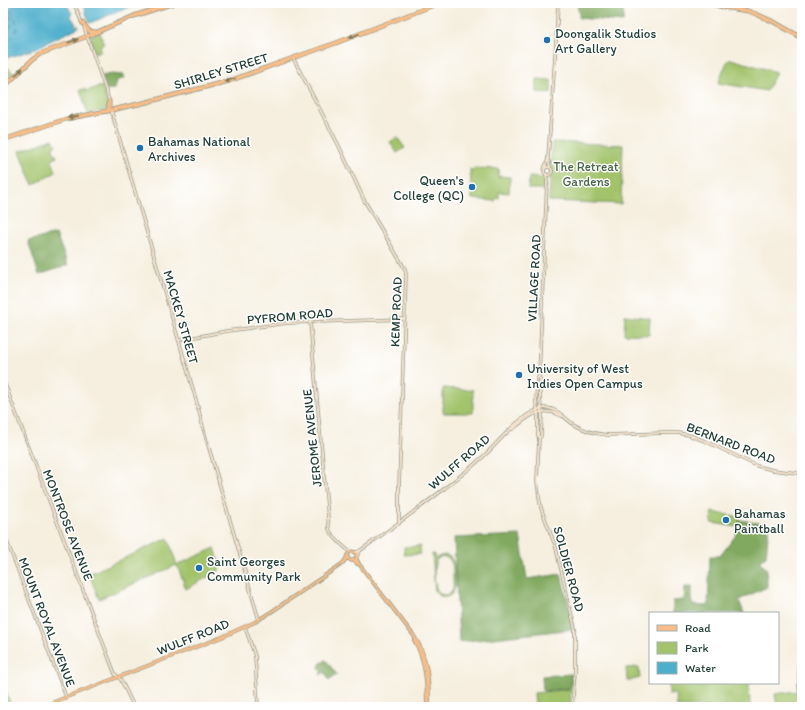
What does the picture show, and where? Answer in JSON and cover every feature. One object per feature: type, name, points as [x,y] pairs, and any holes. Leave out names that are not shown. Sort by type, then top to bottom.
[{"type":"highway","points":[[3,88],[35,57],[136,15],[174,3]]},
{"type":"highway","name":"SHIRLEY STREET","points":[[3,139],[60,120],[109,111],[229,81],[368,31],[439,3]]},
{"type":"highway","points":[[708,3],[748,11],[774,22],[802,38]]},
{"type":"highway","points":[[82,21],[89,31],[95,32]]},
{"type":"highway","points":[[109,100],[109,111]]},
{"type":"main road","points":[[74,3],[88,36],[109,100]]},
{"type":"main road","name":"VILLAGE ROAD","points":[[548,181],[546,174],[543,171],[546,167],[548,159],[558,3]]},
{"type":"main road","name":"KEMP ROAD","points":[[293,58],[339,146],[364,200],[404,266],[406,274],[399,524]]},
{"type":"main road","name":"MACKEY STREET","points":[[109,111],[179,340],[259,620]]},
{"type":"main road","name":"VILLAGE ROAD","points":[[541,410],[539,376],[548,181],[552,170],[548,159]]},
{"type":"main road","name":"PYFROM ROAD","points":[[179,340],[275,324],[404,319]]},
{"type":"main road","name":"JEROME AVENUE","points":[[310,322],[329,529],[350,554]]},
{"type":"main road","name":"VILLAGE ROAD","points":[[538,411],[536,403],[537,379],[539,376]]},
{"type":"main road","name":"MONTROSE AVENUE","points":[[3,379],[115,674],[121,680],[134,707]]},
{"type":"main road","name":"BERNARD ROAD","points":[[541,410],[547,408],[555,410],[575,425],[601,435],[665,432],[689,434],[757,466],[802,475]]},
{"type":"main road","name":"WULFF ROAD","points":[[342,564],[350,554],[358,552],[399,524],[474,465],[526,416],[541,410]]},
{"type":"main road","name":"SOLDIER ROAD","points":[[539,438],[541,436],[541,410]]},
{"type":"main road","name":"SOLDIER ROAD","points":[[538,411],[539,438],[537,486],[541,508],[556,548],[575,629],[575,672],[572,707]]},
{"type":"main road","name":"MOUNT ROYAL AVENUE","points":[[3,530],[66,697]]},
{"type":"main road","name":"WULFF ROAD","points":[[356,558],[361,550]]},
{"type":"main road","points":[[350,554],[356,555],[358,564],[414,636],[420,646],[427,669],[428,707],[424,665],[416,643],[356,563],[348,559],[350,554]]},
{"type":"main road","points":[[352,561],[356,558]]},
{"type":"main road","name":"WULFF ROAD","points":[[41,707],[245,627],[259,620],[342,564],[352,561]]},
{"type":"main road","points":[[245,627],[255,656],[258,707]]},
{"type":"main road","points":[[801,707],[799,658],[802,656]]},
{"type":"green space","points":[[577,3],[624,3],[623,22],[579,18]]},
{"type":"green space","points":[[100,32],[104,44],[100,46],[101,51],[95,53],[90,36]]},
{"type":"green space","points":[[731,59],[776,72],[767,91],[718,83],[727,62]]},
{"type":"green space","points":[[3,62],[13,73],[3,83]]},
{"type":"green space","points":[[111,74],[124,75],[125,78],[116,81],[116,88],[107,91],[102,76]]},
{"type":"green space","points":[[537,79],[551,80],[551,93],[536,92]]},
{"type":"green space","points":[[102,86],[108,107],[106,110],[88,114],[80,90],[85,89],[86,91]]},
{"type":"green space","points":[[397,137],[405,148],[397,153],[390,142]]},
{"type":"green space","points":[[53,139],[56,145],[52,148],[57,157],[52,160],[56,172],[33,185],[20,151]]},
{"type":"green space","name":"The Retreat Gardens","points":[[552,142],[623,145],[621,204],[549,201]]},
{"type":"green space","points":[[475,168],[499,169],[499,178],[500,176],[510,177],[509,193],[499,192],[499,198],[495,201],[472,199],[470,169],[472,170]]},
{"type":"green space","points":[[529,177],[546,178],[545,189],[528,189]]},
{"type":"green space","points":[[56,234],[68,265],[39,275],[28,241]]},
{"type":"green space","points":[[625,315],[650,318],[649,335],[624,334]]},
{"type":"green space","points":[[443,388],[473,390],[473,413],[443,413]]},
{"type":"green space","name":"Bahamas Paintball","points":[[712,512],[740,517],[738,527],[711,523]]},
{"type":"green space","points":[[740,520],[769,525],[766,556],[760,562],[767,569],[767,587],[739,600],[744,612],[673,612],[673,601],[684,600],[685,587],[692,587],[692,605],[708,606],[710,556],[720,556],[736,535]]},
{"type":"green space","points":[[520,535],[527,579],[561,574],[574,629],[459,642],[454,538]]},
{"type":"green space","points":[[168,538],[177,565],[99,599],[89,574]]},
{"type":"green space","points":[[420,546],[420,554],[404,555],[404,547]]},
{"type":"green space","name":"Saint Georges Community Park","points":[[215,548],[220,565],[219,571],[186,589],[177,565]]},
{"type":"green space","points":[[432,554],[434,554],[435,559],[444,555],[449,556],[454,564],[455,588],[452,594],[446,597],[440,596],[435,591]],"holes":[[[445,557],[451,561],[453,571],[453,589],[445,595],[441,594],[436,587],[434,571],[437,559]]]},
{"type":"green space","points":[[326,660],[337,675],[329,680],[325,672],[320,675],[322,670],[319,668],[320,664]]},
{"type":"green space","points":[[639,667],[640,678],[627,681],[626,668]]},
{"type":"green space","points":[[572,674],[571,688],[543,691],[542,676]]},
{"type":"green space","points":[[3,680],[11,707],[3,707]]},
{"type":"green space","points":[[669,684],[749,684],[750,707],[677,707],[676,694],[669,695]]},
{"type":"green space","points":[[571,689],[570,707],[535,707],[534,693]]},
{"type":"green space","points":[[797,691],[799,707],[777,707],[775,694]]},
{"type":"water","points":[[17,3],[67,3],[72,14],[70,15],[76,24],[74,24],[75,26],[78,25],[79,27],[30,51],[3,59],[3,12],[6,11],[5,9]]},
{"type":"water","points":[[82,3],[139,3],[90,23]]},
{"type":"ferry route","points":[[3,44],[13,37],[16,30],[17,26],[12,10]]},
{"type":"ferry route","points":[[3,18],[12,11]]},
{"type":"ferry route","points":[[3,26],[8,22],[12,11]]},
{"type":"ferry route","points":[[3,21],[11,12]]},
{"type":"ferry route","points":[[3,17],[7,14]]},
{"type":"ferry route","points":[[3,24],[10,14]]},
{"type":"ferry route","points":[[3,35],[10,27],[13,15]]},
{"type":"place","name":"Doongalik Studios Art Gallery","points":[[547,40]]},
{"type":"place","name":"Bahamas National Archives","points":[[140,148]]},
{"type":"place","name":"Queen's College (QC)","points":[[472,187]]},
{"type":"place","name":"University of West Indies Open Campus","points":[[519,375]]},
{"type":"place","name":"Bahamas Paintball","points":[[726,520]]},
{"type":"place","name":"Saint Georges Community Park","points":[[199,568]]}]
